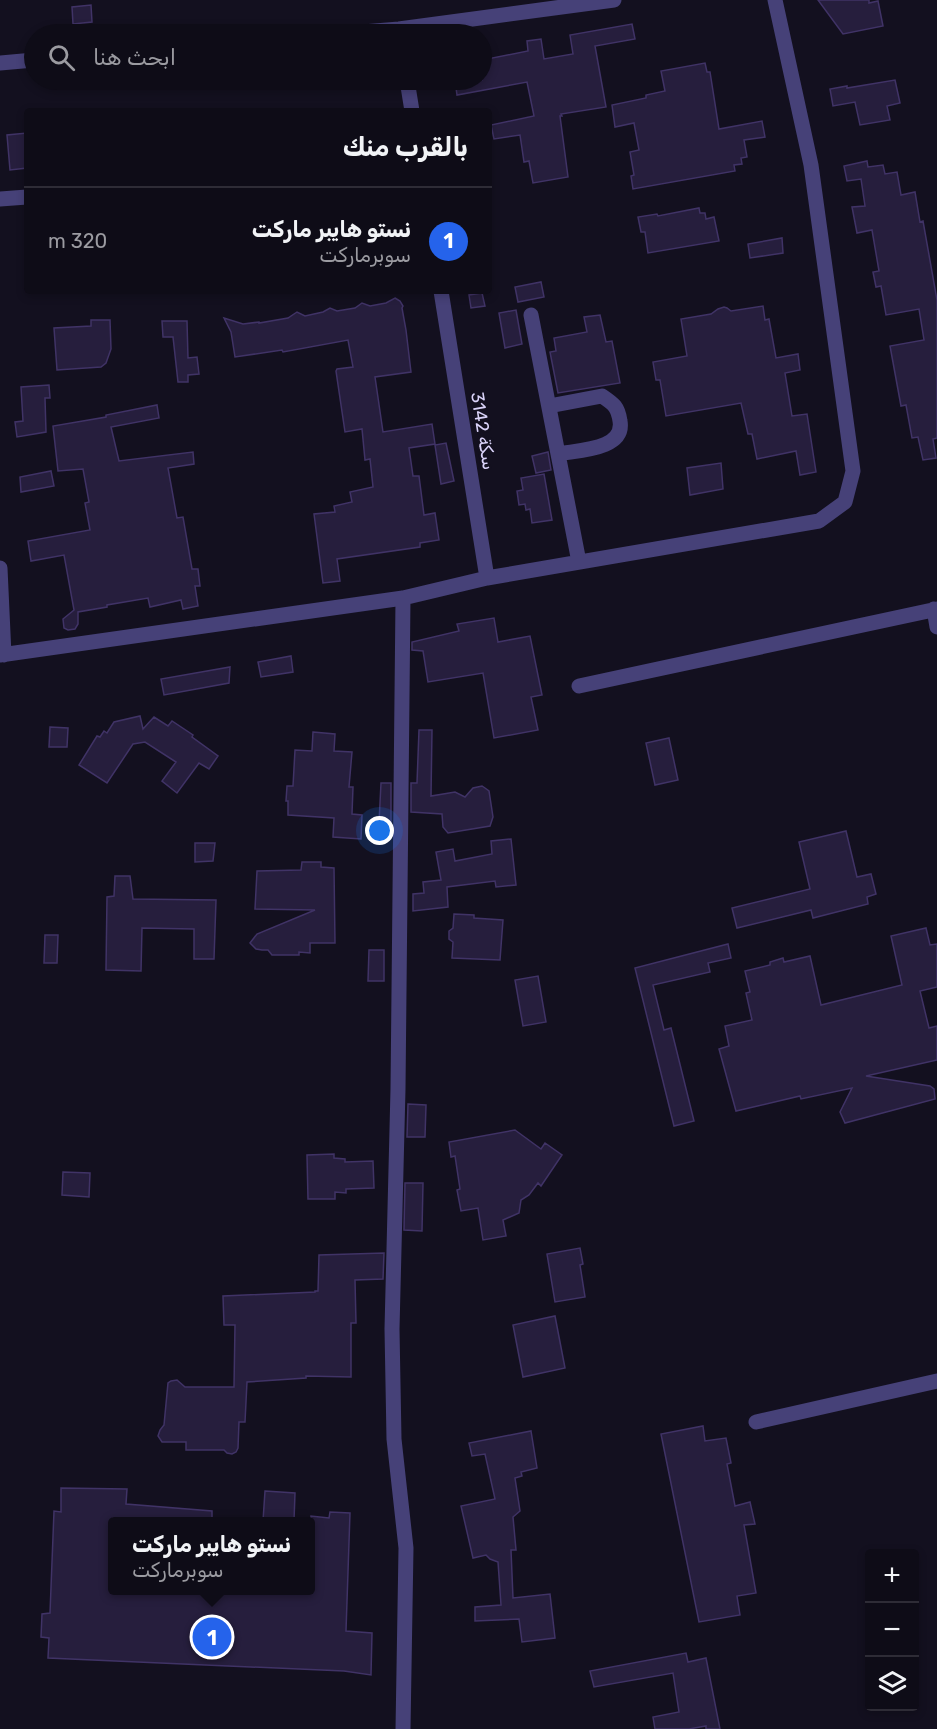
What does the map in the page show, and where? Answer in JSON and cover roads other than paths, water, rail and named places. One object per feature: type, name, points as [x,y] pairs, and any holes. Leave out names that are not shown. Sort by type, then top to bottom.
[{"type":"street","points":[[453,24],[614,0]]},
{"type":"street","points":[[0,568],[2,655],[403,598],[487,578],[819,521],[845,502],[853,471],[811,165],[775,0]]},
{"type":"street","points":[[0,63],[24,61]]},
{"type":"street","points":[[409,90],[412,108]]},
{"type":"street","points":[[0,199],[24,197]]},
{"type":"street","name":"سكة 3142","points":[[441,294],[487,578]]},
{"type":"street","points":[[531,315],[579,562]]},
{"type":"street","points":[[549,406],[602,396],[619,410],[621,426],[617,438],[606,445],[558,454]]},
{"type":"street","points":[[403,598],[398,1089],[392,1329],[394,1439],[406,1548],[403,1729]]},
{"type":"street","points":[[579,686],[936,609],[937,627]]},
{"type":"street","points":[[756,1422],[937,1381]]},
{"type":"place","name":"نستو هايبر ماركت","points":[[212,1637]]}]
